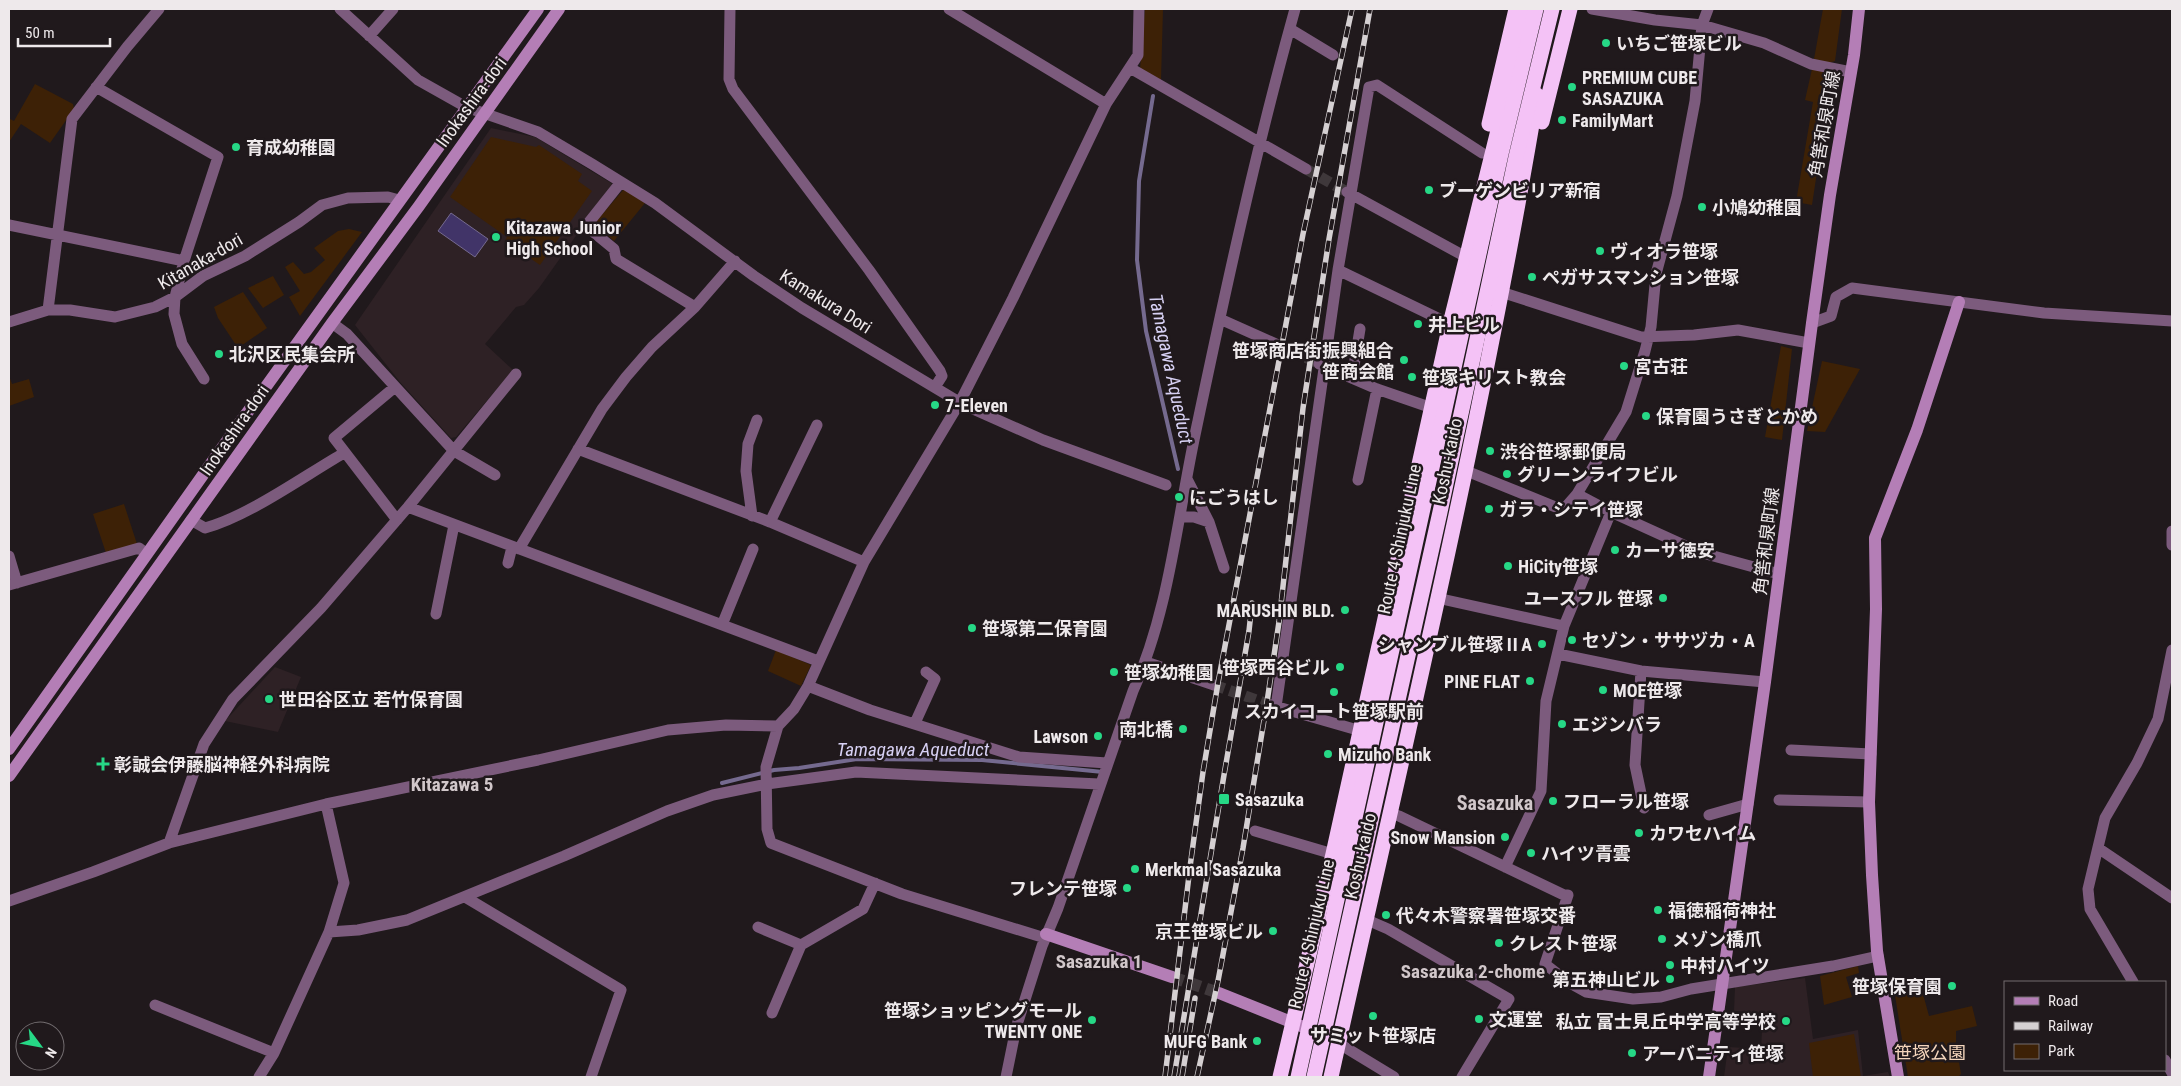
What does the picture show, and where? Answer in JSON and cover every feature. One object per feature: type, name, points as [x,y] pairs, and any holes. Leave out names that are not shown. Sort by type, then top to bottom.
[{"type":"highway","points":[[1473,227],[1482,153],[1516,9]]},
{"type":"highway","name":"Koshu-kaido","points":[[1288,1077],[1296,1023],[1319,911],[1361,731],[1450,324],[1528,9]]},
{"type":"highway","name":"Route 4 Shinjuku Line","points":[[1298,1077],[1502,154],[1536,9]]},
{"type":"highway","name":"Route 4 Shinjuku Line","points":[[1314,1077],[1428,569],[1516,157],[1552,9]]},
{"type":"highway","name":"Koshu-kaido","points":[[1324,1077],[1335,1041],[1365,919],[1437,598],[1517,218],[1538,92],[1558,9]]},
{"type":"highway","points":[[1517,218],[1570,9]]},
{"type":"highway","points":[[1280,1077],[1296,1023]]},
{"type":"highway","points":[[1331,1077],[1335,1041]]},
{"type":"main road","name":"Inokashira-dori","points":[[9,750],[399,200],[538,9]]},
{"type":"main road","name":"Inokashira-dori","points":[[9,776],[559,9]]},
{"type":"main road","name":"角筈和泉町線","points":[[1709,1077],[1765,682],[1809,343],[1859,9]]},
{"type":"main road","points":[[1898,1077],[1878,956],[1869,802],[1876,609],[1875,538],[1917,430],[1959,302]]},
{"type":"main road","points":[[1046,936],[1172,977]]},
{"type":"main road","points":[[1219,993],[1296,1023],[1335,1041]]},
{"type":"street","points":[[48,310],[56,233],[72,119],[159,9]]},
{"type":"street","name":"Kamakura Dori","points":[[340,9],[418,80],[466,107],[538,132],[655,203],[735,262],[802,308],[960,402],[1043,440],[1166,485]]},
{"type":"street","points":[[369,36],[393,9]]},
{"type":"street","points":[[730,9],[729,79],[733,90],[869,270],[940,371],[941,380],[935,387]]},
{"type":"street","points":[[949,9],[1106,104]]},
{"type":"street","points":[[1046,936],[902,894],[771,843],[767,829],[767,776],[778,726],[794,709],[808,686],[864,562],[960,402],[1013,298],[1106,104],[1138,55],[1139,9]]},
{"type":"street","points":[[1006,1077],[1016,1028],[1046,936],[1058,908],[1133,691],[1146,662],[1174,551],[1220,319],[1260,143],[1295,9]]},
{"type":"street","points":[[1592,9],[1655,20],[1702,25],[1764,43],[1811,64],[1851,72]]},
{"type":"street","points":[[1464,470],[1563,510],[1577,494],[1626,412],[1649,337],[1656,274],[1680,180],[1695,101],[1702,25],[1708,9]]},
{"type":"street","points":[[1290,29],[1333,55]]},
{"type":"street","points":[[1130,68],[1306,169]]},
{"type":"street","points":[[1361,731],[1274,706],[1321,365],[1338,270],[1348,193],[1369,87],[1376,85],[1482,153]]},
{"type":"street","points":[[96,87],[218,157],[184,261],[175,297],[174,314],[182,344],[204,379]]},
{"type":"street","points":[[621,182],[586,226],[614,249],[616,259],[695,307]]},
{"type":"street","points":[[1348,193],[1466,257]]},
{"type":"street","name":"Kitanaka-dori","points":[[9,322],[48,310],[70,310],[116,317],[155,307],[175,297],[203,276],[245,256],[299,222],[322,204],[348,198],[388,197],[399,200]]},
{"type":"street","points":[[9,225],[56,233],[184,261]]},
{"type":"street","points":[[508,563],[602,408],[652,347],[695,307],[735,262]]},
{"type":"street","points":[[1338,270],[1450,324]]},
{"type":"street","points":[[1812,323],[1831,316],[1836,297],[1852,288],[2044,313],[2172,321]]},
{"type":"street","points":[[1501,292],[1641,337],[1738,330],[1809,343]]},
{"type":"street","points":[[1220,319],[1276,344]]},
{"type":"street","points":[[332,323],[347,334],[454,451],[495,475]]},
{"type":"street","points":[[1352,378],[1360,329]]},
{"type":"street","points":[[1321,365],[1378,390],[1432,408]]},
{"type":"street","points":[[169,844],[204,744],[233,699],[321,608],[408,507],[516,374]]},
{"type":"street","points":[[395,387],[334,438],[397,520]]},
{"type":"street","points":[[1358,480],[1378,390]]},
{"type":"street","points":[[752,516],[746,471],[748,444],[757,420]]},
{"type":"street","points":[[770,522],[816,425]]},
{"type":"street","points":[[578,449],[770,522],[864,562]]},
{"type":"street","points":[[191,520],[205,528],[214,526],[250,508],[344,453]]},
{"type":"street","points":[[1187,479],[1209,522],[1224,568]]},
{"type":"street","points":[[1577,494],[1611,512],[1700,552],[1779,574]]},
{"type":"street","points":[[408,507],[818,661]]},
{"type":"street","points":[[1505,867],[1541,791],[1546,701],[1564,626],[1611,512]]},
{"type":"street","points":[[1180,517],[1194,517],[1209,522]]},
{"type":"street","points":[[436,614],[454,525]]},
{"type":"street","points":[[2172,533],[2172,545]]},
{"type":"street","points":[[9,556],[13,584],[139,548],[147,554]]},
{"type":"street","points":[[722,625],[753,549]]},
{"type":"street","points":[[1437,598],[1564,626]]},
{"type":"street","points":[[2132,981],[2090,909],[2088,889],[2105,818],[2137,763],[2158,719],[2172,650]]},
{"type":"street","points":[[1558,654],[1640,671],[1765,682]]},
{"type":"street","points":[[1146,662],[1214,684]]},
{"type":"street","points":[[1640,671],[1635,761],[1644,808]]},
{"type":"street","points":[[915,723],[936,679],[926,672]]},
{"type":"street","points":[[808,686],[870,710],[915,723],[955,738],[1019,756],[1107,764]]},
{"type":"street","points":[[9,901],[169,844],[326,804],[538,760],[668,730],[726,725],[778,726]]},
{"type":"street","points":[[1791,750],[1871,754]]},
{"type":"street","points":[[329,932],[358,930],[407,920],[564,856],[667,811],[767,776],[856,772],[1100,783]]},
{"type":"street","points":[[1779,800],[1869,802]]},
{"type":"street","points":[[259,1077],[274,1053],[329,932],[344,883],[326,804]]},
{"type":"street","points":[[1710,815],[1748,804]]},
{"type":"street","points":[[1389,812],[1564,895],[1568,895],[1545,964],[1568,982],[1586,992],[1633,999],[1661,997],[1878,956]]},
{"type":"street","points":[[1254,831],[1333,854]]},
{"type":"street","points":[[2098,848],[2172,898]]},
{"type":"street","points":[[772,1013],[800,945],[864,909],[875,883]]},
{"type":"street","points":[[465,897],[621,990],[591,1077]]},
{"type":"street","points":[[1365,919],[1396,934],[1508,999],[1462,1077]]},
{"type":"street","points":[[758,927],[800,945]]},
{"type":"street","points":[[155,1005],[274,1053]]},
{"type":"street","points":[[1335,1041],[1394,1077]]},
{"type":"street","points":[[2166,1062],[2172,1074]]},
{"type":"shaded area","name":"Kitazawa Junior High School","points":[[491,128],[535,137],[612,185],[539,288],[524,305],[516,307],[485,344],[513,370],[456,437],[451,438],[400,382],[355,325]]},
{"type":"shaded area","points":[[451,213],[488,239],[475,257],[438,231]]},
{"type":"shaded area","name":"世田谷区立 若竹保育園","points":[[275,667],[301,677],[278,732],[225,721]]},
{"type":"shaded area","name":"私立 富士見丘中学高等学校","points":[[1805,978],[1813,1039],[1858,1030],[1863,1076],[1888,1072],[1890,1077],[1724,1077],[1728,1047],[1761,1049],[1763,1013],[1734,1011],[1735,987]]},
{"type":"green space","points":[[1145,9],[1163,9],[1161,80],[1140,69]]},
{"type":"green space","points":[[1823,9],[1842,9],[1835,61],[1828,63],[1814,59]]},
{"type":"green space","points":[[1812,69],[1832,73],[1812,205],[1796,202],[1813,102],[1805,100]]},
{"type":"green space","points":[[35,84],[73,104],[74,109],[50,143],[21,124],[9,142],[9,121],[10,119],[14,121]]},
{"type":"green space","points":[[491,137],[536,147],[539,145],[582,174],[578,181],[592,191],[540,265],[505,241],[507,237],[450,197]]},
{"type":"green space","points":[[624,189],[645,203],[614,241],[594,224]]},
{"type":"green space","points":[[349,229],[362,232],[300,316],[289,297],[300,291],[285,267],[293,262],[304,274],[311,272],[325,260],[314,248],[338,231]]},
{"type":"green space","points":[[273,276],[284,295],[263,308],[248,288]]},
{"type":"green space","points":[[243,292],[267,328],[238,348],[218,318],[214,307]]},
{"type":"green space","points":[[1781,346],[1792,349],[1782,440],[1765,437]]},
{"type":"green space","points":[[1822,361],[1860,369],[1825,432],[1807,431]]},
{"type":"green space","points":[[9,376],[12,384],[29,379],[34,397],[9,406]]},
{"type":"green space","points":[[124,504],[137,544],[107,556],[93,514]]},
{"type":"green space","points":[[776,650],[811,665],[801,686],[768,671]]},
{"type":"green space","points":[[1858,966],[1859,973],[1846,977],[1852,997],[1824,1005],[1820,976]]},
{"type":"green space","name":"笹塚公園","points":[[1920,983],[1929,1016],[1972,1006],[1977,1026],[1956,1031],[1956,1045],[1961,1074],[1958,1077],[1908,1077],[1894,989]]},
{"type":"green space","points":[[1854,1034],[1861,1077],[1813,1077],[1809,1043]]},
{"type":"waterway","name":"Tamagawa Aqueduct","points":[[1153,96],[1139,181],[1137,260],[1146,331],[1178,469]]},
{"type":"waterway","name":"Tamagawa Aqueduct","points":[[722,783],[774,770],[857,759],[982,760],[1103,772]]},
{"type":"tunnel","points":[[1306,169],[1345,191]]},
{"type":"tunnel","points":[[1276,344],[1318,363]]},
{"type":"tunnel","points":[[1214,685],[1271,705]]},
{"type":"tunnel","points":[[1172,977],[1219,993]]},
{"type":"railway","points":[[1165,1077],[1190,867],[1218,683],[1303,234],[1352,9]]},
{"type":"railway","points":[[1197,1077],[1218,981],[1243,848],[1267,702],[1279,622],[1303,408],[1329,239],[1370,9]]},
{"type":"railway","points":[[1174,1077],[1249,631],[1252,603]]},
{"type":"railway","points":[[1182,1077],[1195,998]]},
{"type":"place","name":"いちご笹塚ビル","points":[[1606,43]]},
{"type":"place","name":"PREMIUM CUBE SASAZUKA","points":[[1572,87]]},
{"type":"place","name":"FamilyMart","points":[[1562,120]]},
{"type":"place","name":"育成幼稚園","points":[[236,147]]},
{"type":"place","name":"ブーゲンビリア新宿","points":[[1429,190]]},
{"type":"place","name":"小鳩幼稚園","points":[[1702,207]]},
{"type":"place","name":"Kitazawa Junior High School","points":[[496,237]]},
{"type":"place","name":"ヴィオラ笹塚","points":[[1600,251]]},
{"type":"place","name":"ペガサスマンション笹塚","points":[[1532,277]]},
{"type":"place","name":"井上ビル","points":[[1418,324]]},
{"type":"place","name":"北沢区民集会所","points":[[219,354]]},
{"type":"place","name":"笹塚商店街振興組合 笹商会館","points":[[1404,360]]},
{"type":"place","name":"宮古荘","points":[[1624,366]]},
{"type":"place","name":"笹塚キリスト教会","points":[[1412,377]]},
{"type":"place","name":"7-Eleven","points":[[935,405]]},
{"type":"place","name":"保育園うさぎとかめ","points":[[1646,416]]},
{"type":"place","name":"渋谷笹塚郵便局","points":[[1490,451]]},
{"type":"place","name":"グリーンライフビル","points":[[1507,474]]},
{"type":"place","name":"にごうはし","points":[[1179,497]]},
{"type":"place","name":"ガラ・シテイ笹塚","points":[[1489,509]]},
{"type":"place","name":"カーサ徳安","points":[[1615,550]]},
{"type":"place","name":"HiCity笹塚","points":[[1508,566]]},
{"type":"place","name":"ユースフル 笹塚","points":[[1663,598]]},
{"type":"place","name":"MARUSHIN BLD.","points":[[1345,610]]},
{"type":"place","name":"笹塚第二保育園","points":[[972,628]]},
{"type":"place","name":"セゾン・ササヅカ・A","points":[[1572,640]]},
{"type":"place","name":"シャンブル笹塚ⅡA","points":[[1542,644]]},
{"type":"place","name":"笹塚西谷ビル","points":[[1340,667]]},
{"type":"place","name":"笹塚幼稚園","points":[[1114,672]]},
{"type":"place","name":"PINE FLAT","points":[[1530,681]]},
{"type":"place","name":"MOE笹塚","points":[[1603,690]]},
{"type":"place","name":"スカイコート笹塚駅前","points":[[1334,692]]},
{"type":"place","name":"世田谷区立 若竹保育園","points":[[269,699]]},
{"type":"place","name":"エジンバラ","points":[[1562,724]]},
{"type":"place","name":"南北橋","points":[[1183,729]]},
{"type":"place","name":"Lawson","points":[[1098,736]]},
{"type":"place","name":"Mizuho Bank","points":[[1328,754]]},
{"type":"place","name":"彰誠会伊藤脳神経外科病院","points":[[103,764]]},
{"type":"place","name":"Sasazuka","points":[[1224,799]]},
{"type":"place","name":"フローラル笹塚","points":[[1553,801]]},
{"type":"place","name":"カワセハイム","points":[[1639,833]]},
{"type":"place","name":"Snow Mansion","points":[[1505,837]]},
{"type":"place","name":"ハイツ青雲","points":[[1531,853]]},
{"type":"place","name":"Merkmal Sasazuka","points":[[1135,869]]},
{"type":"place","name":"フレンテ笹塚","points":[[1127,888]]},
{"type":"place","name":"福徳稲荷神社","points":[[1658,910]]},
{"type":"place","name":"代々木警察署笹塚交番","points":[[1386,915]]},
{"type":"place","name":"京王笹塚ビル","points":[[1273,931]]},
{"type":"place","name":"メゾン橋爪","points":[[1662,939]]},
{"type":"place","name":"クレスト笹塚","points":[[1499,943]]},
{"type":"place","name":"中村ハイツ","points":[[1670,965]]},
{"type":"place","name":"第五神山ビル","points":[[1670,979]]},
{"type":"place","name":"笹塚保育園","points":[[1952,986]]},
{"type":"place","name":"サミット笹塚店","points":[[1373,1016]]},
{"type":"place","name":"文運堂","points":[[1479,1019]]},
{"type":"place","name":"笹塚ショッピングモール TWENTY ONE","points":[[1092,1020]]},
{"type":"place","name":"私立 富士見丘中学高等学校","points":[[1786,1021]]},
{"type":"place","name":"MUFG Bank","points":[[1257,1041]]},
{"type":"place","name":"アーバニティ笹塚","points":[[1632,1053]]},
{"type":"district","name":"Kitazawa 5","points":[[452,784]]},
{"type":"district","name":"Sasazuka","points":[[1495,803]]},
{"type":"district","name":"Sasazuka 1","points":[[1099,961]]},
{"type":"district","name":"Sasazuka 2-chome","points":[[1473,971]]}]
